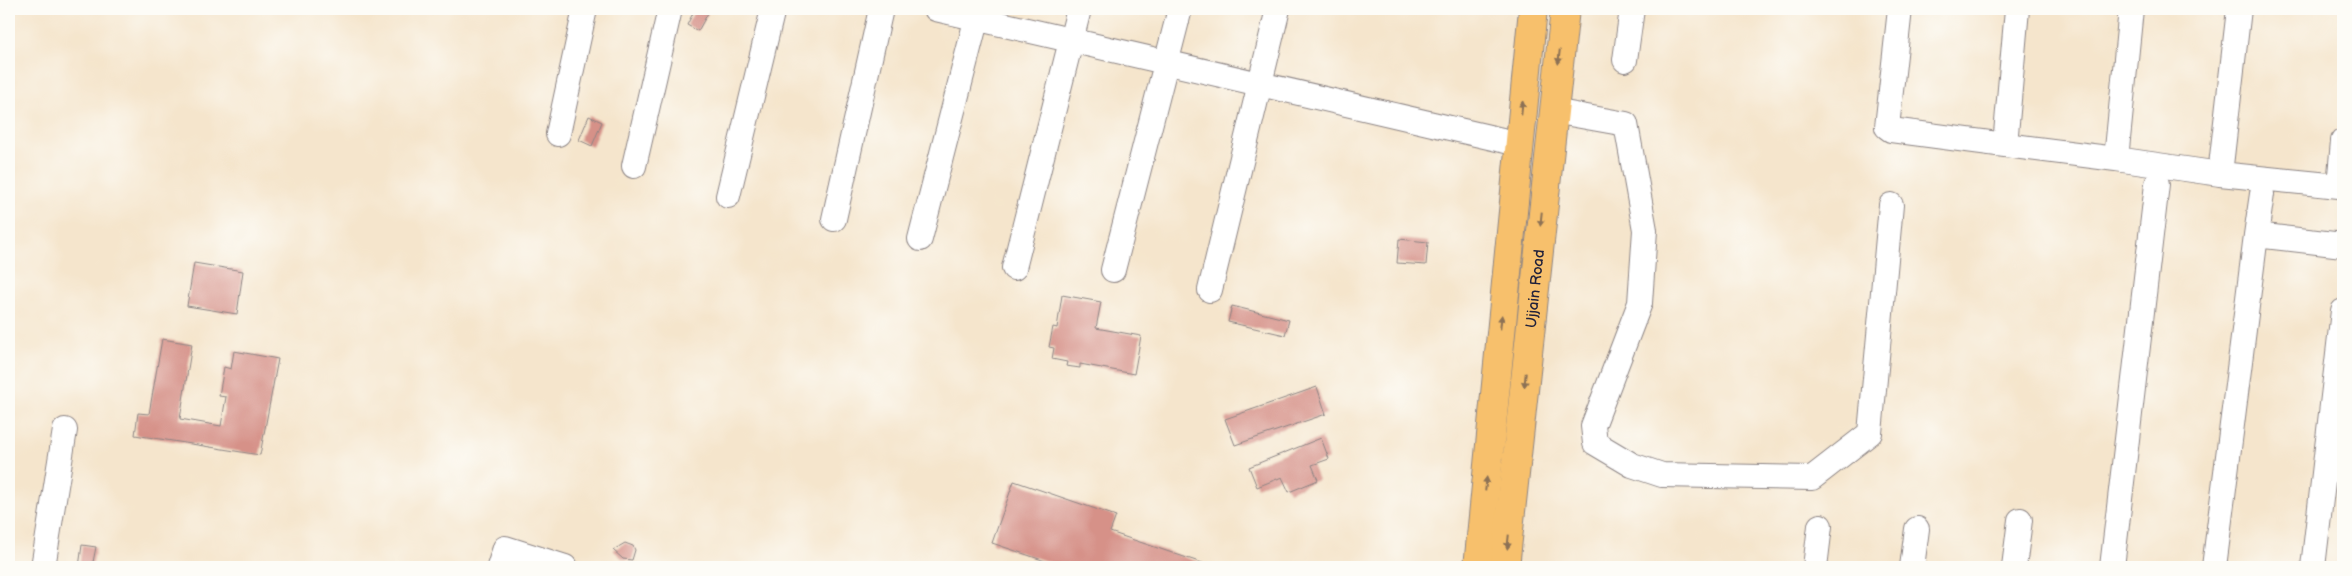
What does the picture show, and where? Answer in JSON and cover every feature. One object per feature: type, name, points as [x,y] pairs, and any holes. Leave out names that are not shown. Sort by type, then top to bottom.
[{"type":"main road","name":"Ujjain Road","points":[[1478,567],[1533,9]]},
{"type":"main road","name":"Ujjain Road","points":[[1505,567],[1565,9]]},
{"type":"street","points":[[558,134],[585,9]]},
{"type":"street","points":[[634,166],[670,9]]},
{"type":"street","points":[[728,196],[773,9]]},
{"type":"street","points":[[834,219],[881,9]]},
{"type":"street","points":[[936,9],[978,14],[1071,40],[1166,63],[1519,144]]},
{"type":"street","points":[[1014,268],[1079,9]]},
{"type":"street","points":[[1113,270],[1180,9]]},
{"type":"street","points":[[1210,290],[1278,9]]},
{"type":"street","points":[[1625,60],[1632,9]]},
{"type":"street","points":[[1900,9],[1887,127],[1891,130],[2220,174],[2341,186],[2343,142]]},
{"type":"street","points":[[2005,145],[2017,9]]},
{"type":"street","points":[[2116,159],[2131,9]]},
{"type":"street","points":[[2220,174],[2239,9]]},
{"type":"street","points":[[920,240],[978,14]]},
{"type":"street","points":[[1553,111],[1626,124],[1645,230],[1640,303],[1594,426],[1594,444],[1632,465],[1662,475],[1812,478],[1870,433],[1891,205]]},
{"type":"street","points":[[2112,567],[2157,184]]},
{"type":"street","points":[[2214,567],[2262,194]]},
{"type":"street","points":[[2256,235],[2343,245]]},
{"type":"street","points":[[2313,567],[2343,311]]},
{"type":"street","points":[[44,567],[64,430]]},
{"type":"street","points":[[2014,567],[2020,520]]},
{"type":"street","points":[[1815,567],[1820,526]]},
{"type":"street","points":[[1912,567],[1917,529]]},
{"type":"street","points":[[499,567],[505,548],[565,567]]},
{"type":"building","points":[[695,9],[708,13],[698,31],[687,25]]},
{"type":"building","points":[[589,116],[602,122],[592,146],[579,140]]},
{"type":"building","points":[[1399,239],[1428,242],[1426,265],[1397,263]]},
{"type":"building","points":[[194,263],[243,271],[237,314],[187,306]]},
{"type":"building","points":[[1062,295],[1101,302],[1096,328],[1141,336],[1134,374],[1080,364],[1080,368],[1066,366],[1067,362],[1052,359],[1054,348],[1049,347],[1053,327],[1057,328]]},
{"type":"building","points":[[1232,306],[1289,320],[1285,335],[1228,322]]},
{"type":"building","points":[[162,339],[192,344],[180,419],[221,426],[226,397],[219,396],[224,367],[231,369],[234,351],[278,359],[260,455],[135,435],[138,413],[149,414]]},
{"type":"building","points":[[1317,387],[1326,414],[1235,445],[1225,419]]},
{"type":"building","points":[[1321,438],[1329,459],[1312,465],[1318,480],[1289,492],[1282,477],[1257,487],[1249,467]]},
{"type":"building","points":[[1014,481],[1116,516],[1110,532],[1208,565],[1207,567],[1063,567],[992,543]]},
{"type":"building","points":[[625,543],[633,546],[635,550],[632,560],[623,559],[613,550]]},
{"type":"building","points":[[82,545],[96,547],[92,567],[79,567]]}]
